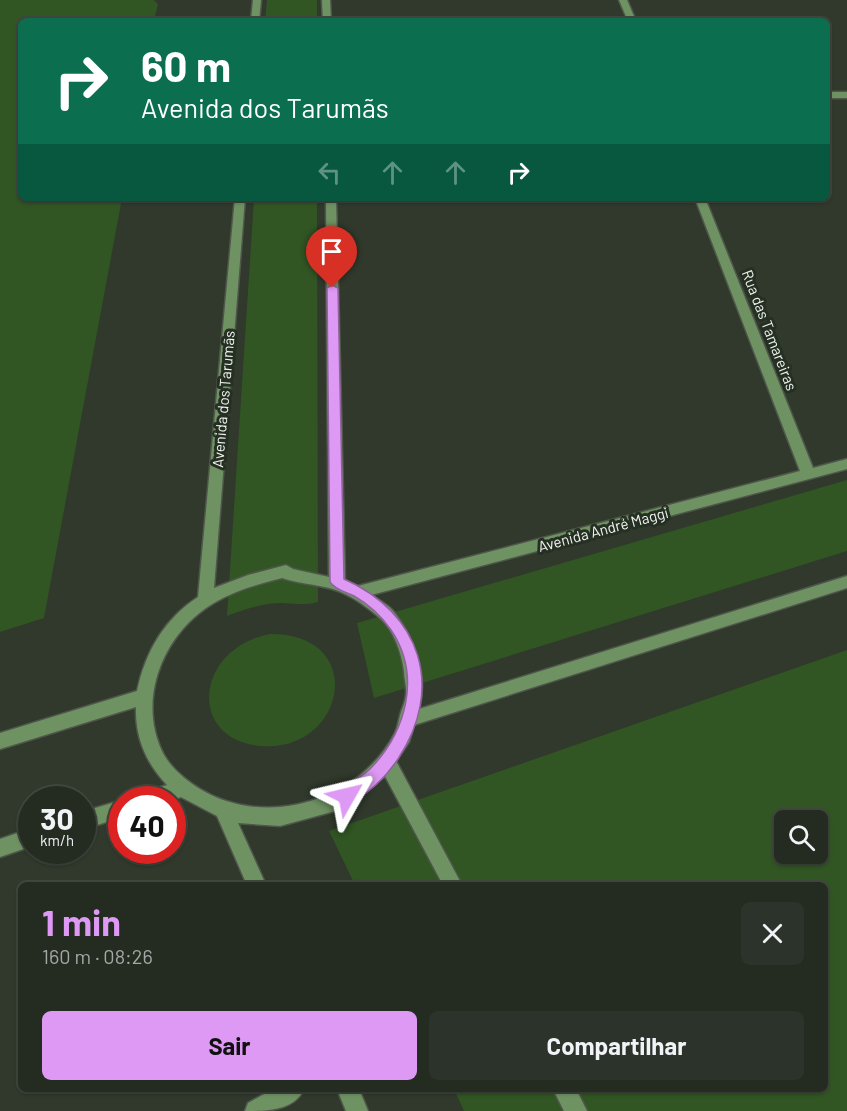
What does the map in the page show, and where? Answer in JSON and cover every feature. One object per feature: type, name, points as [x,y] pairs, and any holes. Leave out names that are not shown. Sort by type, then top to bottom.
[{"type":"street","points":[[255,18],[257,0]]},
{"type":"street","points":[[326,0],[327,18]]},
{"type":"street","points":[[623,0],[631,18]]},
{"type":"street","points":[[830,95],[847,95]]},
{"type":"street","name":"Avenida dos Tarumãs","points":[[206,600],[240,201]]},
{"type":"street","points":[[331,201],[337,582]]},
{"type":"street","name":"Rua das Tamareiras","points":[[701,201],[809,475]]},
{"type":"street","name":"Avenida André Maggi","points":[[360,592],[847,464]]},
{"type":"street","points":[[180,786],[159,763],[149,742],[143,720],[143,697],[147,675],[157,651],[171,630],[190,611],[236,584],[286,571],[287,574],[313,576],[337,582],[360,592],[396,625],[408,645],[414,669],[415,693],[410,719],[401,741],[387,762],[369,780],[347,796],[322,808],[296,815],[268,818],[224,811],[186,791]]},
{"type":"street","points":[[410,719],[847,582]]},
{"type":"street","points":[[0,741],[143,697]]},
{"type":"street","points":[[387,762],[451,882]]},
{"type":"street","points":[[224,811],[256,882]]},
{"type":"street","points":[[0,848],[18,842]]},
{"type":"street","points":[[256,1111],[288,1092]]},
{"type":"street","points":[[349,1092],[357,1111]]},
{"type":"street","points":[[566,1092],[576,1111]]},
{"type":"green space","points":[[0,0],[154,0],[158,4],[155,18],[18,18],[18,201],[121,201],[44,618],[0,632]]},
{"type":"green space","points":[[267,0],[317,0],[317,18],[265,18]]},
{"type":"green space","points":[[254,201],[317,201],[318,602],[266,604],[227,616]]},
{"type":"green space","points":[[847,480],[847,551],[374,698],[357,623]]},
{"type":"green space","points":[[270,634],[302,639],[322,652],[333,671],[334,692],[327,713],[312,731],[290,743],[261,746],[237,740],[220,728],[211,712],[209,693],[214,674],[226,657],[245,643]]},
{"type":"green space","points":[[847,650],[847,1111],[464,1111],[455,1092],[828,1092],[828,882],[354,882],[329,831]]},
{"type":"route","points":[[332,288],[337,582],[360,592],[380,607],[396,625],[408,645],[414,669],[415,693],[410,719],[401,741],[387,762],[369,780],[347,796]]}]
